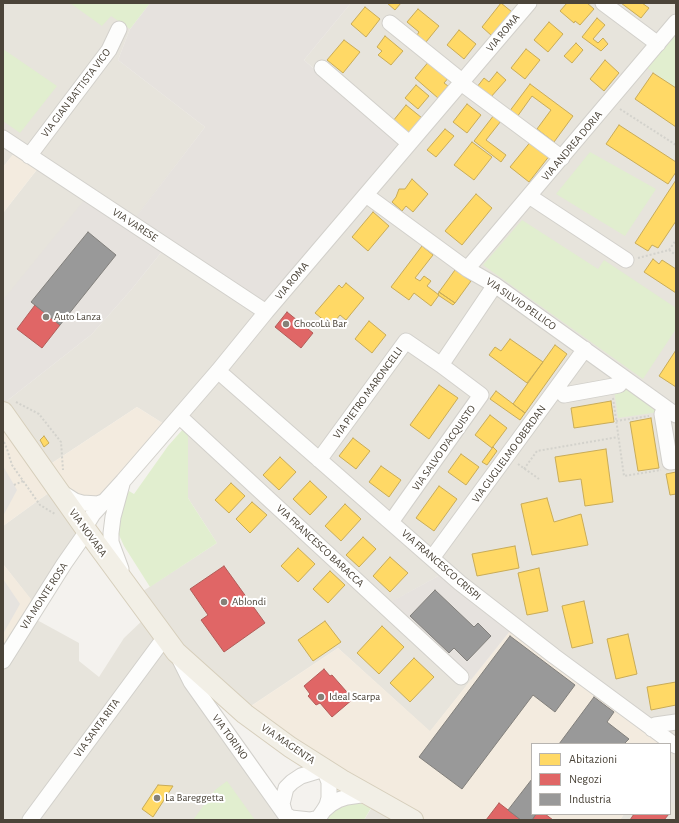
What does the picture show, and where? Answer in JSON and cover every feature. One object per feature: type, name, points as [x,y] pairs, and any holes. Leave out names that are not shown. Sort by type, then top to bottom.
[{"type":"main road","name":"VIA NOVARA","points":[[6,406],[9,435],[58,490],[170,645]]},
{"type":"main road","name":"VIA MAGENTA","points":[[170,645],[250,718],[290,747],[324,769],[413,820]]},
{"type":"street","name":"VIA ROMA","points":[[87,531],[96,531],[108,519],[110,502],[123,481],[529,3]]},
{"type":"street","points":[[603,3],[658,44]]},
{"type":"street","name":"VIA ANDREA DORIA","points":[[467,269],[676,22]]},
{"type":"street","points":[[390,23],[462,82],[562,158]]},
{"type":"street","name":"VIA GIAN BATTISTA VICO","points":[[29,156],[109,50],[119,28]]},
{"type":"street","points":[[322,68],[409,143]]},
{"type":"street","name":"VIA VARESE","points":[[3,138],[266,312]]},
{"type":"street","name":"VIA SILVIO PELLICO","points":[[366,195],[467,269],[495,285],[585,349],[668,412]]},
{"type":"street","points":[[529,196],[626,260]]},
{"type":"street","points":[[441,365],[495,285]]},
{"type":"street","name":"VIA PIETRO MARONCELLI","points":[[319,460],[406,341],[441,365]]},
{"type":"street","name":"VIA GUGLIELMO OBERDAN","points":[[432,558],[585,349]]},
{"type":"street","name":"VIA SALVO D'ACQUISTO","points":[[391,522],[481,395],[441,365]]},
{"type":"street","name":"VIA FRANCESCO CRISPI","points":[[218,371],[432,558],[504,618],[676,746]]},
{"type":"street","points":[[564,395],[619,385],[624,378]]},
{"type":"street","points":[[668,412],[673,461]]},
{"type":"street","name":"VIA FRANCESCO BARACCA","points":[[179,416],[461,677]]},
{"type":"street","points":[[58,490],[68,498],[82,503],[98,504],[110,502],[113,516],[111,542],[129,588]]},
{"type":"street","name":"VIA MONTE ROSA","points":[[3,661],[64,564],[87,531]]},
{"type":"street","name":"VIA TORINO","points":[[170,645],[190,682],[287,817]]},
{"type":"street","name":"VIA SANTA RITA","points":[[30,820],[170,645]]},
{"type":"street","points":[[652,729],[655,725],[676,722]]},
{"type":"street","points":[[320,816],[327,805],[329,791],[329,782],[324,769],[300,776],[286,788],[282,804],[287,817],[301,820],[320,816],[331,804],[338,800],[368,794]]},
{"type":"path","points":[[608,102],[676,146]]},
{"type":"path","points":[[626,260],[669,250],[676,240]]},
{"type":"path","points":[[669,250],[676,255]]},
{"type":"path","points":[[611,387],[624,476],[664,470],[673,461]]},
{"type":"path","points":[[6,406],[39,414],[61,442],[63,470]]},
{"type":"path","points":[[616,421],[668,412]]},
{"type":"path","points":[[9,435],[7,449],[12,465],[40,505],[54,513],[59,519]]},
{"type":"path","points":[[524,469],[537,451],[618,437]]},
{"type":"path","points":[[506,457],[539,479]]},
{"type":"path","points":[[14,485],[23,481]]},
{"type":"shaded area","points":[[3,3],[150,3],[130,29],[118,60],[205,127],[129,227],[3,300],[3,213],[39,167],[16,151],[3,167]]},
{"type":"shaded area","points":[[150,3],[351,3],[304,60],[410,154],[269,320],[164,249],[131,290],[92,334],[3,404],[3,300],[86,198],[129,226],[205,127],[118,60],[130,29]]},
{"type":"shaded area","points":[[351,3],[523,3],[401,144],[304,60]]},
{"type":"shaded area","points":[[538,3],[676,3],[676,740],[442,574],[388,604],[471,680],[430,732],[338,648],[248,708],[183,650],[140,593],[217,543],[188,498],[188,433],[180,423]]},
{"type":"shaded area","points":[[16,151],[39,167],[3,213],[3,167]]},
{"type":"shaded area","points":[[164,249],[258,312],[164,424],[137,407],[46,467],[3,404],[92,334],[131,290]]},
{"type":"shaded area","points":[[137,407],[164,424],[99,499],[73,495],[46,467]]},
{"type":"shaded area","points":[[3,431],[19,438],[54,489],[3,526]]},
{"type":"shaded area","points":[[3,466],[17,490],[3,516]]},
{"type":"shaded area","points":[[54,489],[87,539],[37,620],[79,643],[79,661],[99,677],[124,638],[145,618],[285,820],[3,820],[3,653],[34,604],[3,564],[3,526]]},
{"type":"shaded area","points":[[3,564],[35,604],[3,653]]},
{"type":"shaded area","points":[[442,574],[510,631],[471,680],[387,604]]},
{"type":"shaded area","points":[[3,579],[20,604],[3,634]]},
{"type":"shaded area","points":[[510,631],[661,743],[531,743],[531,815],[623,815],[620,820],[426,820],[349,777],[248,708],[338,648],[430,731]]},
{"type":"shaded area","points":[[671,751],[676,755],[676,820],[620,820],[623,815],[671,815]]},
{"type":"shaded area","points":[[673,762],[676,765],[676,806],[671,802],[671,765]]},
{"type":"shaded area","points":[[374,804],[403,820],[364,820]]},
{"type":"green space","points":[[70,3],[150,3],[130,29],[111,16],[102,26]]},
{"type":"green space","points":[[676,35],[676,88],[647,68]]},
{"type":"green space","points":[[3,49],[57,86],[20,133],[3,121]]},
{"type":"green space","points":[[590,152],[656,189],[625,236],[556,194]]},
{"type":"green space","points":[[522,220],[598,269],[604,260],[676,308],[676,329],[643,379],[483,265]]},
{"type":"green space","points":[[627,387],[659,412],[618,418],[614,389]]},
{"type":"green space","points":[[184,428],[188,433],[188,498],[217,543],[150,587],[124,546],[119,535],[119,523],[124,500],[129,491],[134,494],[168,446]]},
{"type":"green space","points":[[227,781],[255,820],[193,820],[215,790]]},
{"type":"green space","points":[[358,802],[371,808],[364,820],[324,820],[341,804]]},
{"type":"building: Abitazioni","points":[[387,3],[401,3],[395,10]]},
{"type":"building: Abitazioni","points":[[501,3],[512,12],[492,36],[482,27]]},
{"type":"building: Abitazioni","points":[[567,3],[587,3],[594,9],[580,25],[575,21],[574,23],[560,11]]},
{"type":"building: Abitazioni","points":[[621,3],[642,3],[649,8],[641,18]]},
{"type":"building: Abitazioni","points":[[365,7],[380,19],[366,37],[351,24]]},
{"type":"building: Abitazioni","points":[[418,9],[439,26],[426,42],[417,35],[419,32],[407,22]]},
{"type":"building: Abitazioni","points":[[597,18],[605,25],[593,39],[598,43],[603,38],[608,44],[601,51],[582,37]]},
{"type":"building: Abitazioni","points":[[549,22],[563,34],[548,52],[534,40]]},
{"type":"building: Abitazioni","points":[[459,30],[476,44],[464,59],[447,45]]},
{"type":"building: Abitazioni","points":[[385,36],[403,51],[391,65],[378,55],[382,51],[377,47]]},
{"type":"building: Abitazioni","points":[[344,40],[360,52],[343,73],[327,60]]},
{"type":"building: Abitazioni","points":[[576,43],[583,50],[572,63],[564,56]]},
{"type":"building: Abitazioni","points":[[526,49],[540,60],[525,79],[511,68]]},
{"type":"building: Abitazioni","points":[[430,60],[450,76],[444,83],[448,86],[438,98],[415,78]]},
{"type":"building: Abitazioni","points":[[605,60],[619,73],[604,91],[590,79]]},
{"type":"building: Abitazioni","points":[[497,72],[506,80],[490,98],[477,87],[484,78],[489,82]]},
{"type":"building: Abitazioni","points":[[653,73],[676,88],[676,127],[635,99]]},
{"type":"building: Abitazioni","points":[[530,84],[573,116],[554,142],[537,129],[551,110],[532,96],[517,117],[509,112]]},
{"type":"building: Abitazioni","points":[[416,85],[429,96],[418,109],[405,98]]},
{"type":"building: Abitazioni","points":[[467,104],[481,115],[467,133],[453,122]]},
{"type":"building: Abitazioni","points":[[406,105],[422,118],[408,134],[393,121]]},
{"type":"building: Abitazioni","points":[[494,115],[501,121],[486,140],[506,155],[501,162],[474,141]]},
{"type":"building: Abitazioni","points":[[619,125],[676,162],[676,172],[668,184],[606,144]]},
{"type":"building: Abitazioni","points":[[445,129],[454,136],[436,157],[427,150]]},
{"type":"building: Abitazioni","points":[[532,140],[550,155],[529,182],[510,167]]},
{"type":"building: Abitazioni","points":[[472,142],[492,157],[474,180],[454,165]]},
{"type":"building: Abitazioni","points":[[412,179],[428,194],[413,212],[406,206],[402,211],[392,202],[399,189],[405,189]]},
{"type":"building: Abitazioni","points":[[676,180],[676,221],[658,248],[652,245],[648,251],[635,243]]},
{"type":"building: Abitazioni","points":[[476,194],[492,208],[462,245],[445,231]]},
{"type":"building: Abitazioni","points":[[373,212],[389,226],[368,251],[352,237]]},
{"type":"building: Abitazioni","points":[[422,246],[433,255],[415,278],[420,281],[424,276],[431,281],[427,286],[439,295],[431,306],[414,293],[409,300],[391,287]]},
{"type":"building: Abitazioni","points":[[653,259],[659,264],[662,260],[676,269],[676,293],[644,272]]},
{"type":"building: Abitazioni","points":[[455,270],[471,281],[455,303],[439,292]]},
{"type":"building: Abitazioni","points":[[346,283],[364,298],[346,320],[340,315],[331,326],[315,313],[339,285],[342,288]]},
{"type":"building: Abitazioni","points":[[439,292],[455,303],[453,305],[438,295]]},
{"type":"building: Abitazioni","points":[[369,321],[386,335],[372,353],[355,339]]},
{"type":"building: Abitazioni","points":[[510,339],[543,362],[527,383],[489,355],[495,347],[501,351]]},
{"type":"building: Abitazioni","points":[[555,345],[567,354],[525,413],[513,404]]},
{"type":"building: Abitazioni","points":[[676,350],[676,387],[659,376]]},
{"type":"building: Abitazioni","points":[[439,385],[458,398],[429,439],[410,425]]},
{"type":"building: Abitazioni","points":[[496,391],[525,413],[520,420],[490,399]]},
{"type":"building: Abitazioni","points":[[611,401],[614,422],[574,428],[571,408]]},
{"type":"building: Abitazioni","points":[[490,415],[507,428],[492,448],[475,435]]},
{"type":"building: Abitazioni","points":[[651,418],[659,468],[638,471],[630,422]]},
{"type":"building: Abitazioni","points":[[44,436],[49,443],[44,447],[40,440]]},
{"type":"building: Abitazioni","points":[[353,438],[370,451],[356,469],[339,456]]},
{"type":"building: Abitazioni","points":[[493,447],[497,451],[487,465],[482,462]]},
{"type":"building: Abitazioni","points":[[606,449],[613,502],[585,506],[581,479],[559,482],[555,457]]},
{"type":"building: Abitazioni","points":[[461,454],[479,467],[466,485],[448,472]]},
{"type":"building: Abitazioni","points":[[280,457],[296,472],[279,490],[263,475]]},
{"type":"building: Abitazioni","points":[[381,466],[401,480],[389,497],[369,482]]},
{"type":"building: Abitazioni","points":[[676,472],[676,494],[670,495],[666,474]]},
{"type":"building: Abitazioni","points":[[310,481],[327,497],[310,515],[293,499]]},
{"type":"building: Abitazioni","points":[[231,483],[245,496],[229,513],[215,500]]},
{"type":"building: Abitazioni","points":[[439,486],[457,499],[434,531],[416,518]]},
{"type":"building: Abitazioni","points":[[547,498],[554,522],[581,514],[588,545],[532,555],[521,504]]},
{"type":"building: Abitazioni","points":[[252,502],[267,515],[250,533],[236,519]]},
{"type":"building: Abitazioni","points":[[345,504],[361,519],[341,541],[325,526]]},
{"type":"building: Abitazioni","points":[[363,537],[376,549],[359,567],[346,555]]},
{"type":"building: Abitazioni","points":[[515,546],[519,568],[477,576],[472,554]]},
{"type":"building: Abitazioni","points":[[298,548],[315,564],[298,582],[281,566]]},
{"type":"building: Abitazioni","points":[[390,557],[408,573],[390,592],[373,576]]},
{"type":"building: Abitazioni","points":[[539,568],[548,611],[527,615],[518,573]]},
{"type":"building: Abitazioni","points":[[330,571],[345,585],[328,603],[313,589]]},
{"type":"building: Abitazioni","points":[[584,601],[593,643],[572,648],[562,606]]},
{"type":"building: Abitazioni","points":[[325,621],[341,642],[313,661],[298,640]]},
{"type":"building: Abitazioni","points":[[382,626],[404,647],[379,674],[357,653]]},
{"type":"building: Abitazioni","points":[[628,634],[637,674],[616,679],[607,639]]},
{"type":"building: Abitazioni","points":[[414,658],[434,677],[410,702],[390,683]]},
{"type":"building: Abitazioni","points":[[676,682],[676,705],[651,710],[647,687]]},
{"type":"building: Abitazioni","name":"La Bareggetta","points":[[158,785],[173,786],[153,817],[142,809]]},
{"type":"building: Negozi","points":[[35,305],[60,325],[42,348],[17,329]]},
{"type":"building: Negozi","points":[[287,312],[313,333],[301,348],[275,327]]},
{"type":"building: Negozi","name":"Ablondi","points":[[224,566],[265,623],[224,652],[201,620],[208,615],[190,589]]},
{"type":"building: Negozi","points":[[324,669],[330,676],[332,675],[353,699],[332,717],[320,703],[316,705],[308,696],[310,694],[304,686]]},
{"type":"building: Negozi","points":[[499,803],[521,820],[486,820]]},
{"type":"building: Negozi","points":[[535,815],[546,815],[553,820],[532,820]]},
{"type":"building: Negozi","points":[[633,815],[668,815],[664,820],[630,820]]},
{"type":"building: Industria","points":[[88,232],[116,255],[60,325],[31,302]]},
{"type":"building: Industria","points":[[435,590],[474,627],[478,623],[491,636],[467,661],[454,648],[449,653],[410,616]]},
{"type":"building: Industria","points":[[510,636],[575,685],[555,712],[533,695],[462,789],[419,757]]},
{"type":"building: Industria","points":[[594,697],[614,712],[607,722],[629,739],[625,743],[560,743]]},
{"type":"building: Industria","points":[[531,780],[531,815],[535,815],[532,820],[521,820],[508,810]]},
{"type":"place","name":"Auto Lanza","points":[[46,317]]},
{"type":"place","name":"ChocoLù Bar","points":[[286,324]]},
{"type":"place","name":"Ablondi","points":[[224,602]]},
{"type":"place","name":"Ideal Scarpa","points":[[321,697]]},
{"type":"place","name":"La Bareggetta","points":[[157,798]]}]
